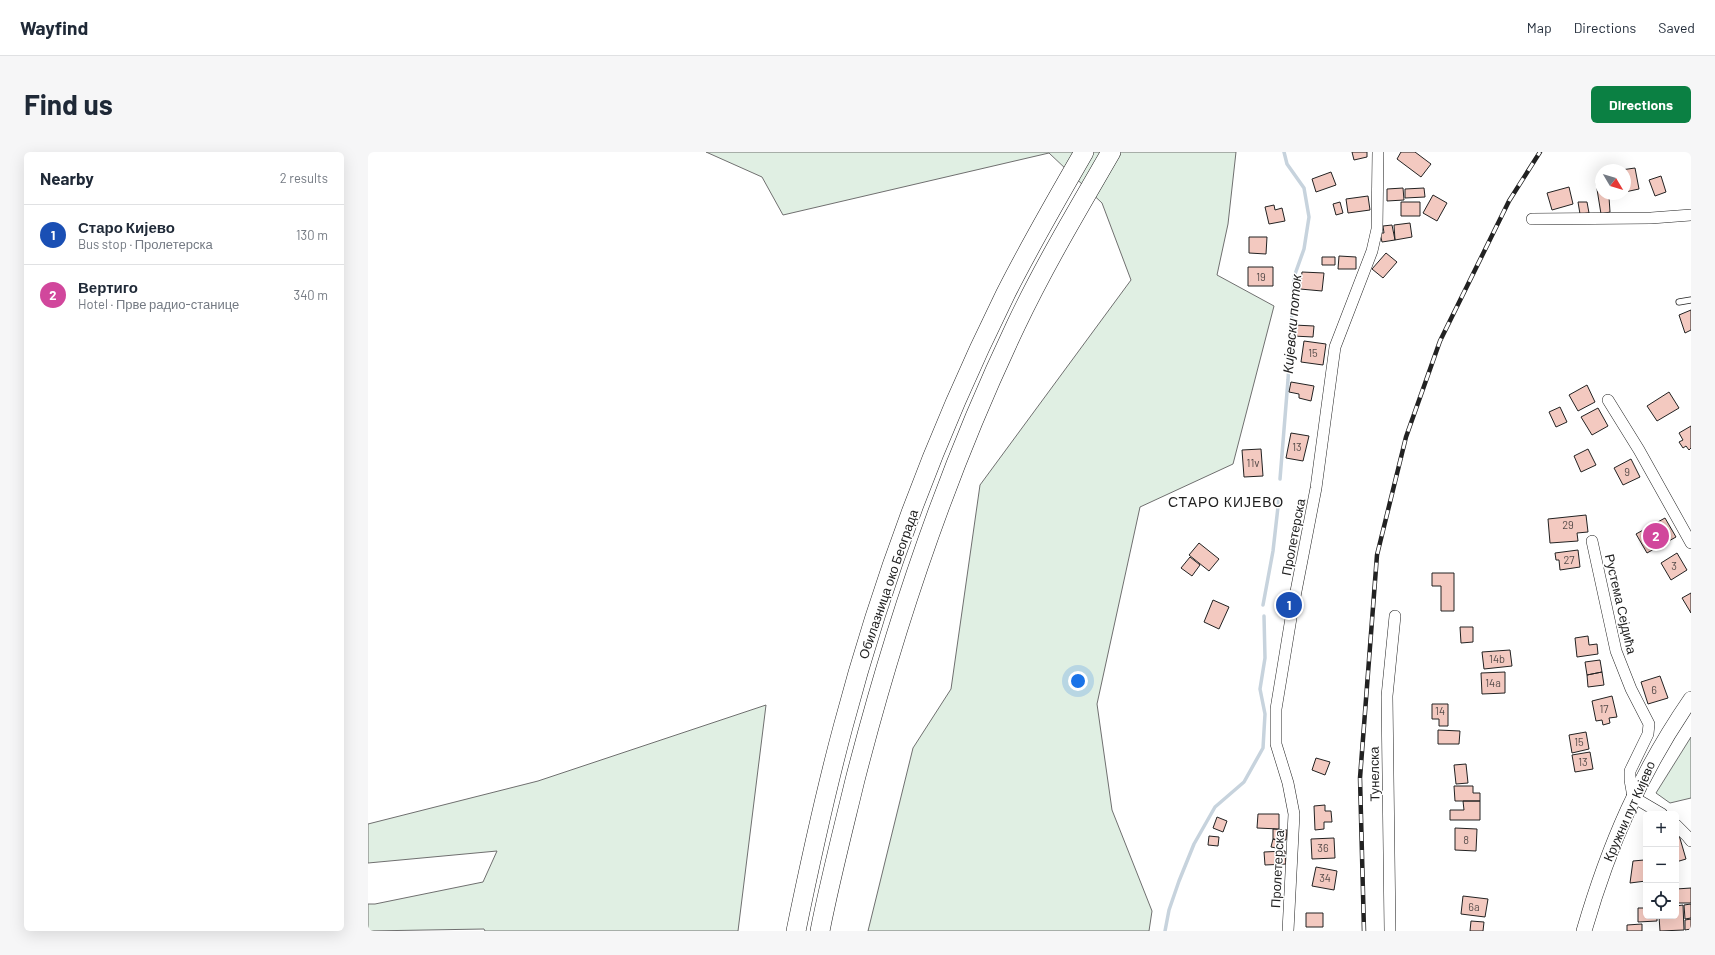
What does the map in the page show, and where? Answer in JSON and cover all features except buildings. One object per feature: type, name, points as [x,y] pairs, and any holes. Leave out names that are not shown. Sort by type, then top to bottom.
[{"type":"highway","name":"Обилазница око Београда","points":[[796,931],[843,724],[898,549],[949,419],[989,328],[1027,254],[1084,152]]},
{"type":"highway","name":"Обилазница око Београда","points":[[820,931],[865,739],[905,606],[961,451],[1013,331],[1045,268],[1111,152]]},
{"type":"main road","name":"Кружни пут Кијево","points":[[1584,931],[1607,857],[1633,797],[1655,754],[1691,699]]},
{"type":"street","name":"Пролетерска","points":[[1288,931],[1294,814],[1288,783],[1276,744],[1276,709],[1316,488],[1335,346],[1369,260],[1376,237],[1378,221],[1378,152]]},
{"type":"street","points":[[1532,220],[1691,216]]},
{"type":"street","points":[[1608,400],[1639,450],[1691,543]]},
{"type":"street","name":"Рустема Сејдића","points":[[1592,541],[1616,651],[1628,683],[1649,724],[1648,734],[1630,770],[1633,797]]},
{"type":"street","name":"Тунелска","points":[[1390,931],[1387,696],[1395,616]]},
{"type":"street","points":[[1633,797],[1657,811]]},
{"type":"street","points":[[1679,828],[1691,841]]},
{"type":"lane","points":[[1679,302],[1691,300]]},
{"type":"green space","points":[[706,152],[1236,152],[1228,224],[1217,275],[1274,306],[1233,464],[1140,507],[1097,704],[1112,810],[1152,911],[1149,931],[868,931],[913,748],[951,689],[980,485],[1131,280],[1102,203],[1049,153],[783,215],[762,177]]},
{"type":"green space","points":[[766,705],[738,931],[485,931],[484,929],[368,931],[368,904],[375,904],[483,882],[497,851],[368,863],[368,824],[538,781]]},
{"type":"green space","points":[[1691,737],[1691,798],[1670,803],[1656,793]]},
{"type":"waterway","name":"Кијевски поток","points":[[1280,479],[1294,277],[1304,249],[1309,217],[1304,188],[1287,164],[1284,152]]},
{"type":"waterway","name":"Кијевски поток","points":[[1263,605],[1273,551],[1279,498]]},
{"type":"waterway","name":"Кијевски поток","points":[[1165,931],[1169,910],[1194,844],[1215,807],[1244,782],[1263,748],[1265,714],[1260,689],[1265,658],[1264,616]]},
{"type":"railway","points":[[1364,931],[1360,778],[1377,555],[1406,437],[1440,341],[1509,201],[1540,152]]},
{"type":"place","name":"Вертиго","points":[[1656,536]]},
{"type":"place","name":"Старо Кијево","points":[[1289,605]]},
{"type":"district","name":"СТАРО КИЈЕВО","points":[[1226,502]]}]
